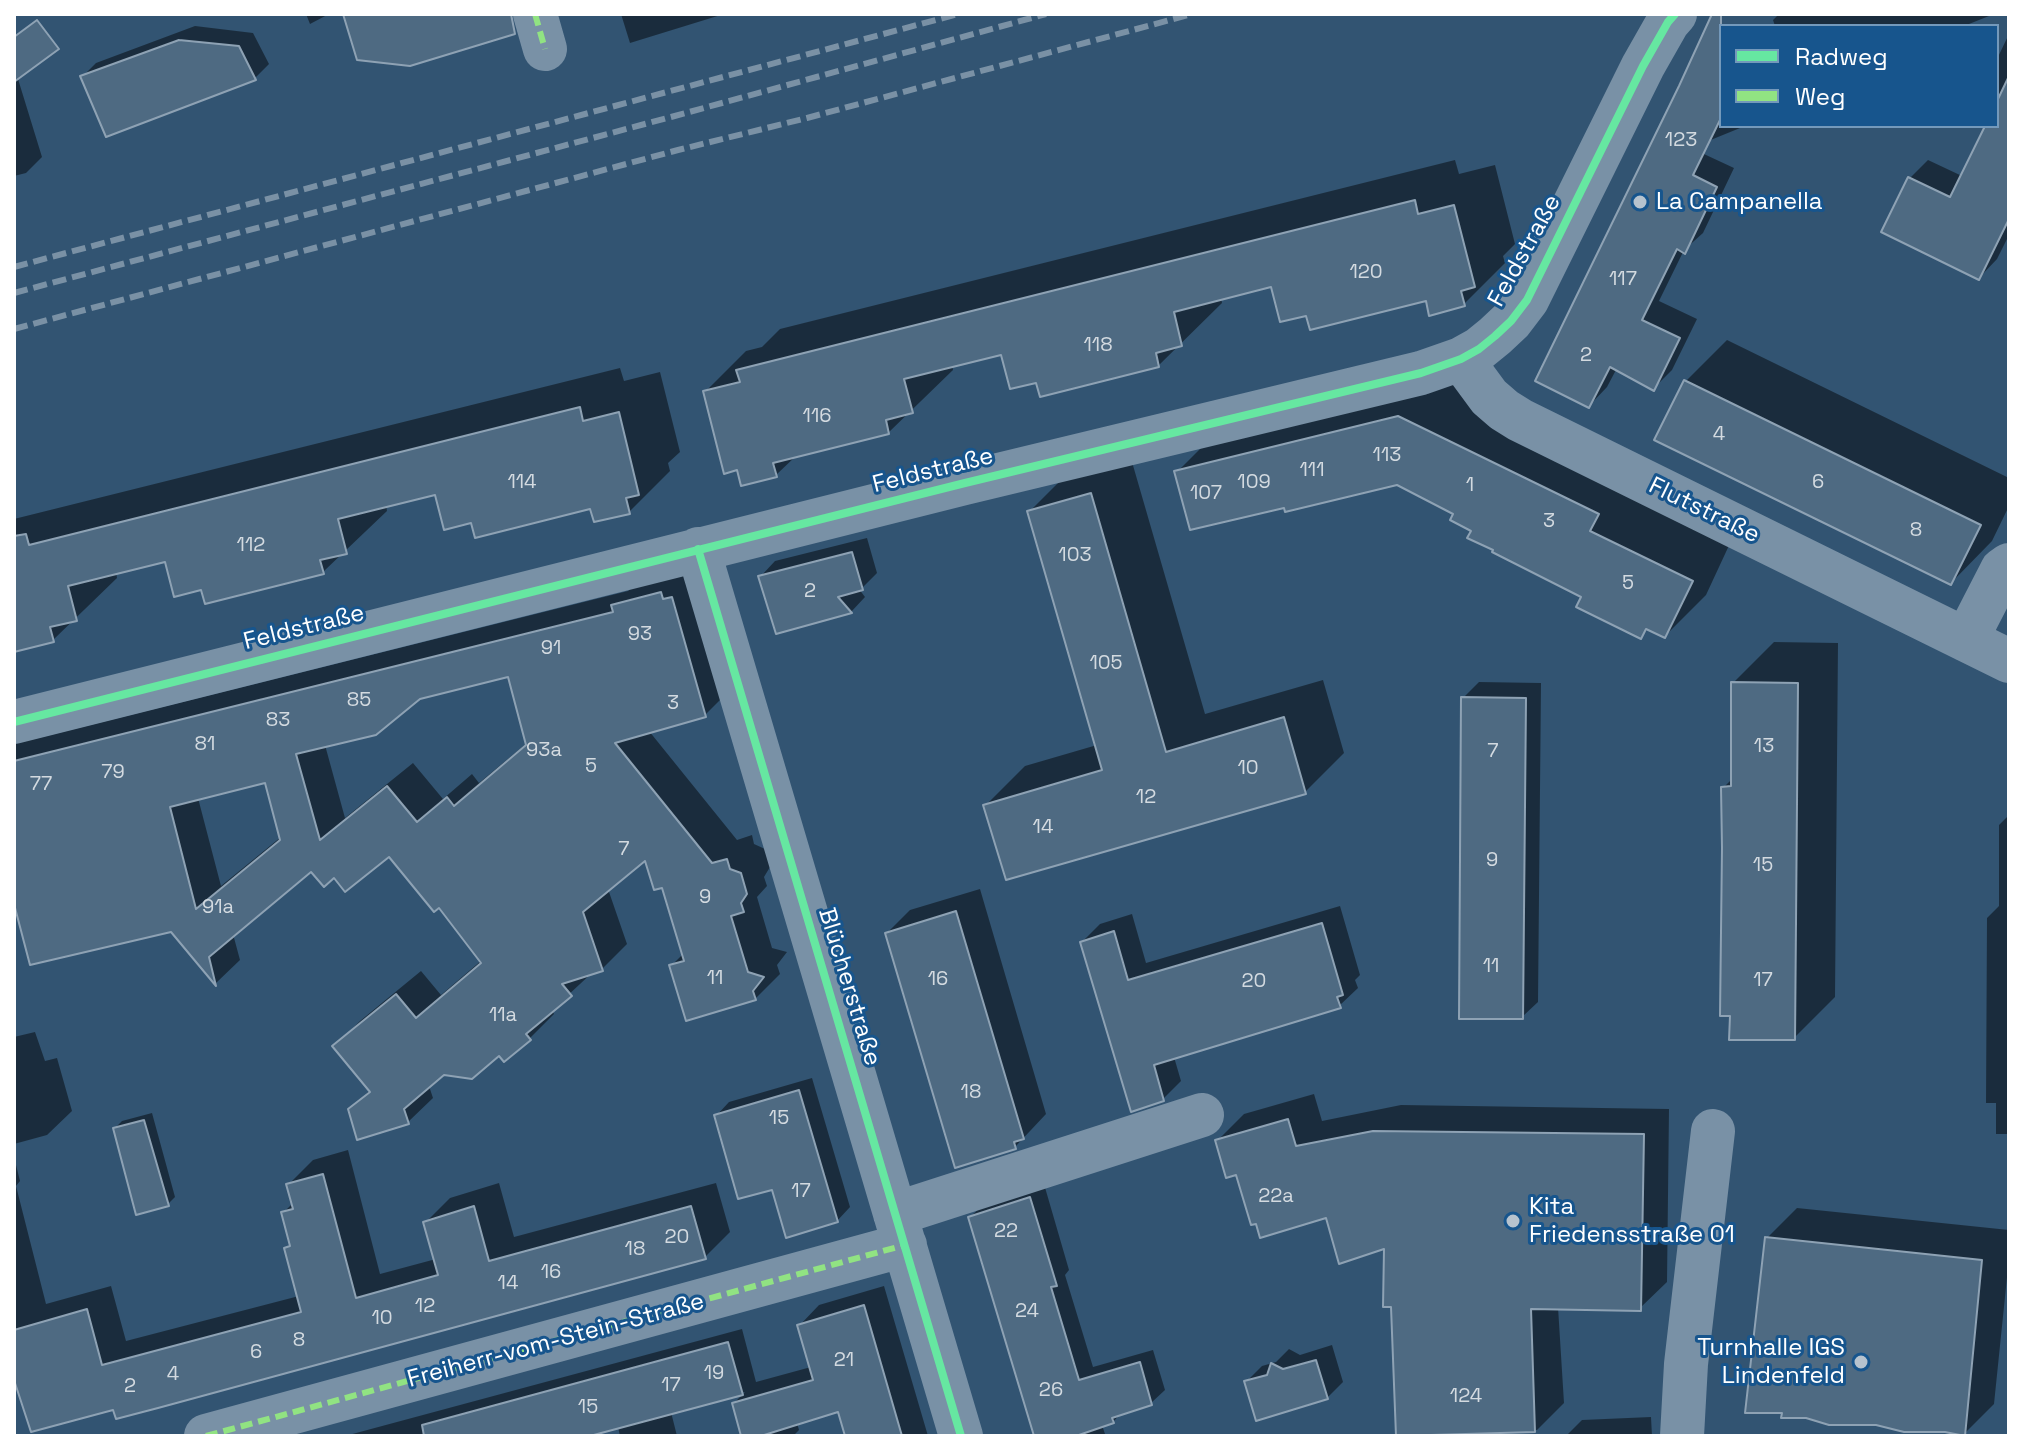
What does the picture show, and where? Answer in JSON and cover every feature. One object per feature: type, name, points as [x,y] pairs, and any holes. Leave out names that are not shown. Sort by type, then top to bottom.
[{"type":"street","name":"Feldstraße","points":[[14,722],[698,549],[1421,373],[1461,359],[1495,336],[1527,300],[1643,66],[1675,14]]},
{"type":"street","name":"Flutstraße","points":[[1461,359],[1489,397],[1520,420],[2009,661]]},
{"type":"street","name":"Blücherstraße","points":[[698,549],[961,1436]]},
{"type":"street","points":[[1966,640],[2002,570],[2009,565]]},
{"type":"street","name":"Freiherr-vom-Stein-Straße","points":[[206,1436],[900,1229],[1202,1115]]},
{"type":"street","points":[[1682,1436],[1686,1364],[1713,1131]]},
{"type":"building","points":[[343,14],[511,14],[515,34],[410,66],[357,60]]},
{"type":"building","points":[[1712,14],[1721,14],[1719,122],[1693,175],[1717,187],[1685,254],[1677,249],[1642,320],[1680,338],[1654,391],[1610,367],[1589,408],[1535,381]]},
{"type":"building","points":[[37,20],[59,49],[14,82],[14,37]]},
{"type":"building","points":[[179,40],[239,46],[256,80],[106,137],[80,76]]},
{"type":"building","points":[[2009,76],[2009,219],[1979,280],[1881,232],[1908,177],[1950,197],[1984,128],[1999,128],[1999,97]]},
{"type":"building","points":[[1415,200],[1418,214],[1454,205],[1475,287],[1461,291],[1465,306],[1429,316],[1426,301],[1310,330],[1306,316],[1280,322],[1271,287],[1174,312],[1182,346],[1156,353],[1159,367],[1040,397],[1036,383],[1010,389],[1001,355],[904,379],[913,413],[886,420],[889,434],[773,463],[777,477],[741,486],[737,470],[724,474],[703,391],[740,382],[736,370]]},
{"type":"building","points":[[1684,380],[1981,525],[1951,585],[1654,440]]},
{"type":"building","points":[[580,407],[583,421],[619,412],[639,495],[626,498],[630,514],[594,522],[590,509],[475,538],[471,523],[444,530],[435,495],[338,519],[347,554],[320,560],[324,574],[205,604],[201,590],[174,597],[165,562],[68,586],[77,621],[50,627],[54,642],[14,652],[14,536],[26,534],[29,545]]},
{"type":"building","points":[[1398,416],[1599,514],[1590,531],[1693,581],[1665,638],[1646,629],[1641,639],[1576,607],[1581,597],[1467,538],[1471,531],[1450,520],[1453,514],[1397,485],[1285,512],[1284,508],[1190,530],[1174,471]]},
{"type":"building","points":[[1091,493],[1166,752],[1284,717],[1306,794],[1006,880],[983,805],[1102,770],[1027,511]]},
{"type":"building","points":[[852,552],[863,590],[838,597],[852,613],[776,634],[758,576]]},
{"type":"building","points":[[661,592],[663,599],[672,597],[706,717],[615,743],[712,863],[727,859],[730,869],[741,873],[747,894],[741,903],[744,912],[731,916],[748,972],[764,977],[753,991],[756,1000],[686,1021],[669,965],[684,961],[662,888],[654,890],[645,861],[583,912],[603,971],[562,984],[572,996],[526,1034],[531,1040],[504,1062],[499,1056],[472,1079],[444,1075],[404,1109],[409,1124],[357,1140],[348,1109],[370,1092],[332,1046],[396,994],[416,1018],[481,963],[439,908],[434,912],[389,857],[345,892],[334,878],[324,887],[311,872],[209,957],[216,986],[171,932],[30,965],[14,904],[14,761],[613,612],[611,605]],"holes":[[[508,677],[526,745],[454,806],[447,797],[417,822],[387,786],[320,840],[296,754],[376,735],[420,699]],[[265,783],[280,840],[196,909],[170,807]]]},
{"type":"building","points":[[1731,682],[1798,683],[1795,1040],[1729,1040],[1730,1016],[1720,1016],[1721,787],[1731,786]]},
{"type":"building","points":[[1461,697],[1526,698],[1523,1019],[1459,1019]]},
{"type":"building","points":[[956,911],[1024,1139],[1014,1142],[1016,1149],[955,1168],[885,933]]},
{"type":"building","points":[[1322,923],[1343,995],[1337,997],[1341,1008],[1154,1065],[1164,1101],[1131,1112],[1080,942],[1114,931],[1128,980]]},
{"type":"building","points":[[799,1090],[838,1222],[786,1238],[772,1190],[738,1199],[714,1115]]},
{"type":"building","points":[[1288,1119],[1296,1146],[1373,1131],[1644,1134],[1641,1311],[1531,1309],[1535,1432],[1396,1436],[1391,1307],[1383,1307],[1384,1249],[1339,1264],[1326,1218],[1260,1238],[1256,1224],[1251,1225],[1236,1175],[1226,1178],[1215,1140]]},
{"type":"building","points":[[144,1120],[169,1206],[136,1215],[113,1128]]},
{"type":"building","points":[[323,1174],[356,1298],[438,1275],[423,1222],[474,1206],[489,1261],[691,1206],[706,1259],[116,1419],[113,1410],[31,1432],[14,1380],[14,1330],[87,1309],[102,1365],[301,1312],[284,1248],[290,1246],[281,1212],[293,1209],[286,1184]]},
{"type":"building","points":[[1030,1197],[1057,1286],[1051,1287],[1079,1380],[1140,1362],[1152,1405],[1112,1418],[1114,1423],[1076,1436],[1034,1436],[968,1217]]},
{"type":"building","name":"Turnhalle IGS Lindenfeld","points":[[1765,1237],[1982,1260],[1965,1436],[1945,1432],[1904,1432],[1876,1425],[1829,1425],[1806,1418],[1781,1418],[1782,1413],[1745,1413]]},
{"type":"building","points":[[864,1305],[902,1436],[845,1436],[838,1412],[761,1436],[741,1436],[732,1403],[813,1380],[797,1325]]},
{"type":"building","points":[[728,1342],[743,1395],[590,1436],[424,1436],[422,1425]]},
{"type":"building","points":[[1316,1360],[1328,1399],[1256,1421],[1244,1381],[1267,1375],[1271,1363],[1283,1369]]},
{"type":"railway","points":[[14,267],[958,14]]},
{"type":"railway","points":[[14,293],[1046,14]]},
{"type":"railway","points":[[14,329],[1192,14]]},
{"type":"marked path","points":[[535,14],[545,49]]},
{"type":"marked path","points":[[206,1436],[905,1245]]},
{"type":"cycle path","points":[[14,722],[965,483],[1421,373],[1461,359],[1495,336],[1527,300],[1643,66],[1675,14]]},
{"type":"cycle path","points":[[698,549],[961,1436]]},
{"type":"place","name":"La Campanella","points":[[1640,202]]},
{"type":"place","name":"Kita Friedensstraße 01","points":[[1513,1221]]},
{"type":"place","name":"Turnhalle IGS Lindenfeld","points":[[1861,1362]]}]
